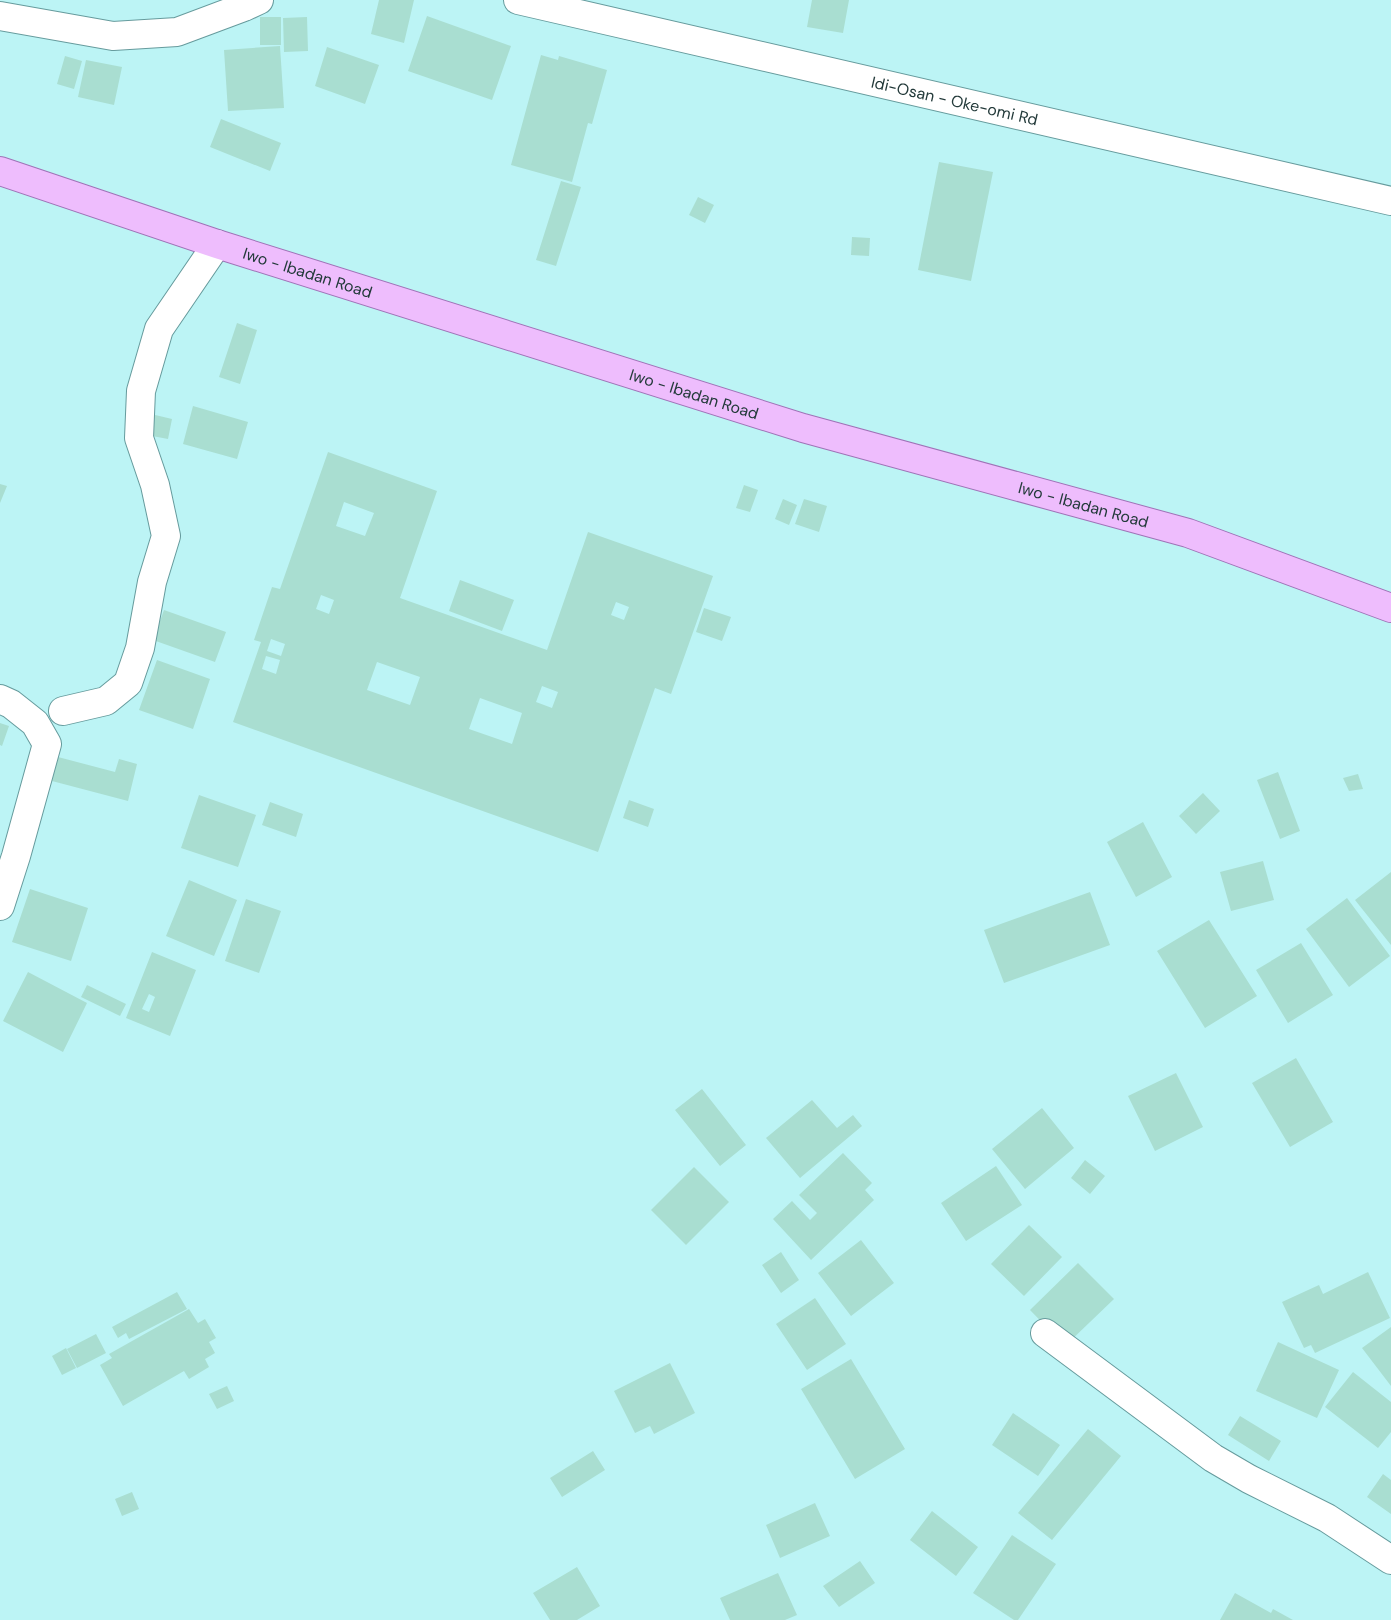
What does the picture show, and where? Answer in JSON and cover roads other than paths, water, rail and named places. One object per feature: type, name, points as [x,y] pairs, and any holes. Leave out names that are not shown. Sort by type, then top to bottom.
[{"type":"main road","name":"Iwo - Ibadan Road","points":[[0,171],[217,244],[803,428],[1188,533],[1391,608]]},
{"type":"street","points":[[0,16],[113,36],[177,32],[258,0]]},
{"type":"street","name":"Idi-Osan - Oke-omi Rd","points":[[518,0],[1391,201]]},
{"type":"street","points":[[63,711],[106,701],[128,683],[140,648],[152,582],[166,536],[155,485],[139,438],[141,391],[158,329],[217,244]]},
{"type":"street","points":[[0,699],[11,704],[35,723],[47,744],[0,906]]},
{"type":"street","points":[[1045,1333],[1213,1458],[1249,1479],[1327,1518],[1391,1560]]}]
